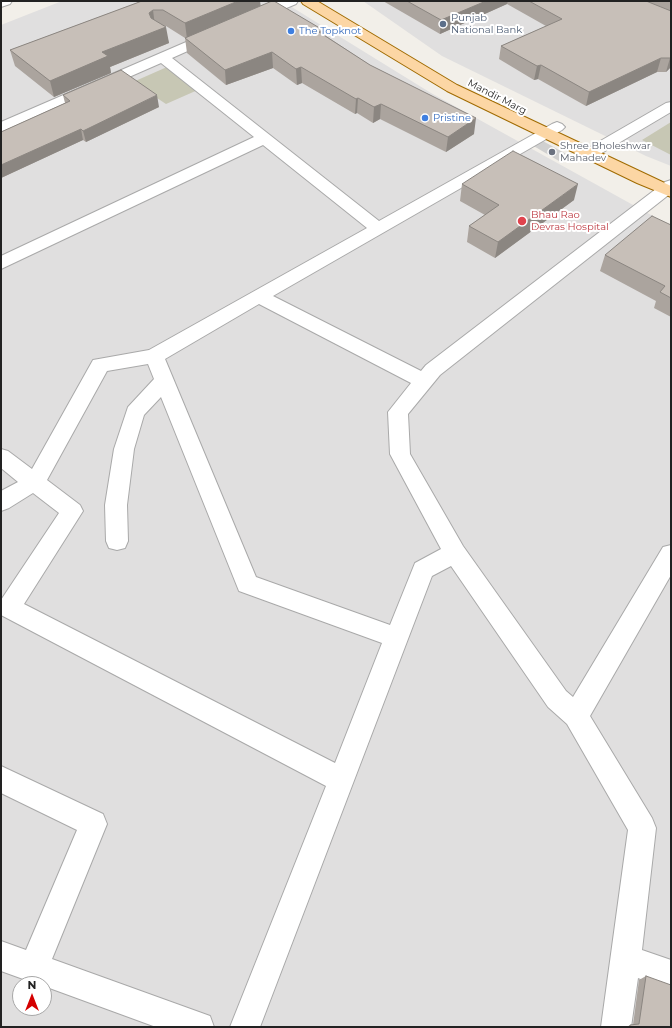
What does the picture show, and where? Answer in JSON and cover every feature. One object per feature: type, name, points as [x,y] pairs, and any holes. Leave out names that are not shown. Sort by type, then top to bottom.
[{"type":"main road","points":[[308,1],[452,88],[551,130],[670,187]]},
{"type":"main road","name":"Mandir Marg","points":[[331,1],[414,54],[504,102],[551,130]]},
{"type":"street","points":[[1,3],[5,1]]},
{"type":"street","points":[[242,22],[291,1]]},
{"type":"street","points":[[1,128],[160,52],[178,41],[228,28]]},
{"type":"street","points":[[160,52],[378,228]]},
{"type":"street","points":[[595,151],[671,106]]},
{"type":"street","points":[[1,502],[35,482],[100,365],[154,356],[551,130]]},
{"type":"street","points":[[1,262],[265,138]]},
{"type":"street","points":[[616,1027],[642,828],[576,716],[557,699],[454,553],[400,454],[398,412],[433,370],[670,187]]},
{"type":"street","points":[[258,296],[424,381]]},
{"type":"street","points":[[154,356],[247,584],[397,638]]},
{"type":"street","points":[[117,541],[116,505],[124,450],[135,412],[164,381]]},
{"type":"street","points":[[1,457],[72,511],[9,608],[341,780]]},
{"type":"street","points":[[245,1027],[423,570],[454,553]]},
{"type":"street","points":[[576,716],[671,554]]},
{"type":"street","points":[[1,779],[93,824],[34,968]]},
{"type":"street","points":[[1,956],[200,1027]]},
{"type":"street","points":[[626,959],[671,975]]},
{"type":"shaded area","points":[[62,1],[282,1],[431,93],[671,226],[671,1027],[1,1027],[1,25]]},
{"type":"shaded area","points":[[363,1],[671,1],[671,166],[646,156],[442,56]]},
{"type":"shaded area","points":[[167,67],[200,89],[166,104],[133,82]]},
{"type":"shaded area","points":[[671,122],[671,155],[642,140]]},
{"type":"shaded area","name":"Shree Bholeshwar Mahadev","points":[[541,140],[568,155],[559,161],[532,145]]},
{"type":"building","points":[[142,1],[238,1],[185,23],[163,10],[153,10],[149,13],[151,18],[166,27],[102,52],[108,56],[50,81],[10,50]]},
{"type":"building","points":[[272,1],[323,30],[319,32],[370,65],[476,118],[448,137],[381,104],[374,107],[358,98],[356,99],[301,67],[296,69],[272,52],[225,70],[185,38]]},
{"type":"building","points":[[407,1],[486,1],[441,20]]},
{"type":"building","points":[[529,1],[646,1],[671,11],[671,57],[661,58],[589,92],[541,65],[537,66],[501,46],[562,19]]},
{"type":"building","points":[[121,70],[157,95],[83,131],[81,129],[1,165],[1,132],[70,101],[63,95]]},
{"type":"building","points":[[513,151],[578,184],[498,242],[469,226],[499,205],[462,184]]},
{"type":"building","points":[[652,216],[671,225],[671,298],[660,292],[665,286],[605,255]]},
{"type":"building","points":[[646,976],[671,985],[671,1027],[630,1027],[630,1025],[639,1024]]},
{"type":"place","name":"Punjab National Bank","points":[[443,24]]},
{"type":"place","name":"The Topknot","points":[[291,31]]},
{"type":"place","name":"Pristine","points":[[425,118]]},
{"type":"place","name":"Shree Bholeshwar Mahadev","points":[[552,152]]},
{"type":"place","name":"Bhau Rao Devras Hospital","points":[[522,221]]}]
